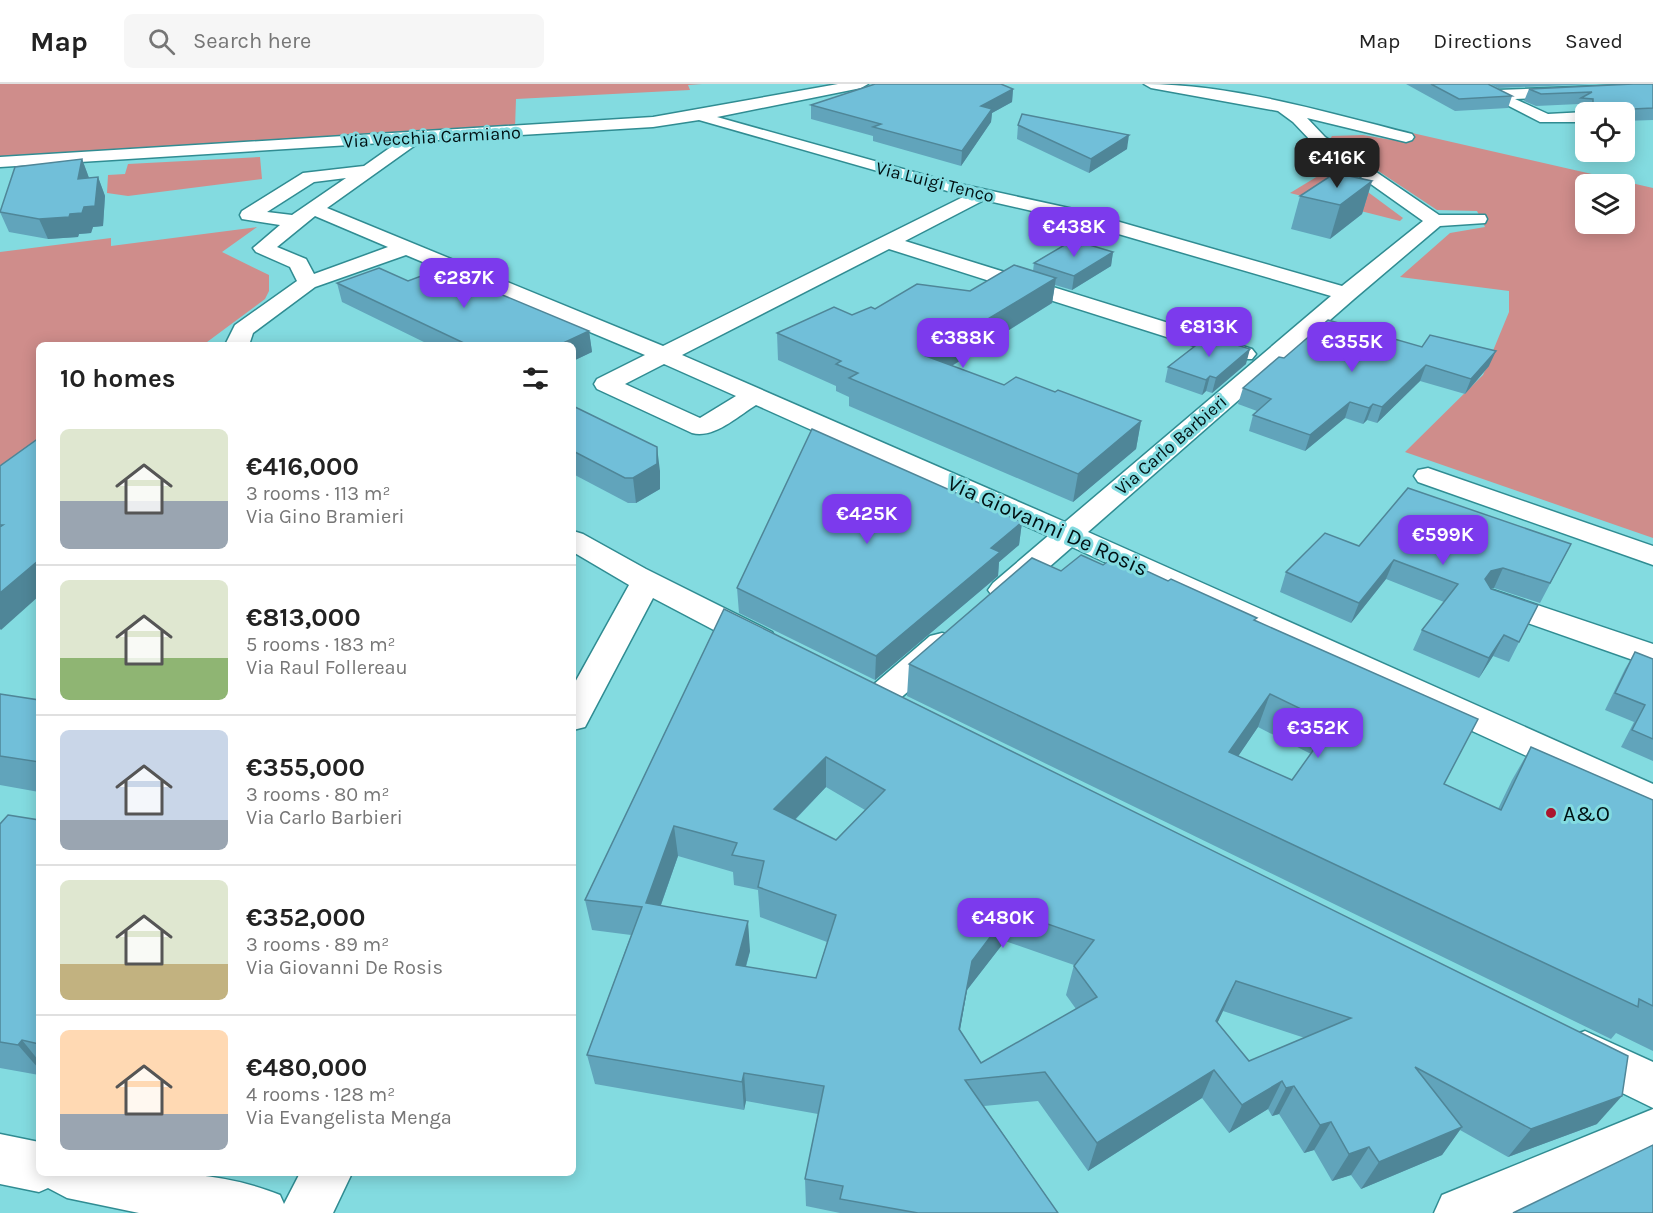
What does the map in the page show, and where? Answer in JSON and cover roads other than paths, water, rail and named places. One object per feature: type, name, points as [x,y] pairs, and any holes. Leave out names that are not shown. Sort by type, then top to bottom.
[{"type":"street","name":"Via Vecchia Carmiano","points":[[0,162],[606,126],[697,116],[861,84]]},
{"type":"street","points":[[1151,84],[1281,107],[1406,137]]},
{"type":"street","points":[[1473,84],[1546,119],[1575,116]]},
{"type":"street","points":[[1495,95],[1653,88]]},
{"type":"street","points":[[1544,93],[1575,109]]},
{"type":"street","points":[[1281,107],[1299,119],[1319,140],[1436,221],[1478,219]]},
{"type":"street","name":"Via Luigi Tenco","points":[[697,116],[983,194],[1071,214],[1346,294]]},
{"type":"street","points":[[308,284],[299,263],[263,248],[296,220],[371,171],[414,139]]},
{"type":"street","points":[[296,220],[249,215],[309,177],[371,171]]},
{"type":"street","points":[[755,395],[701,428],[606,384],[983,194]]},
{"type":"street","name":"Via Giovanni De Rosis","points":[[313,209],[755,395],[1068,534],[1653,800]]},
{"type":"street","name":"Via Carlo Barbieri","points":[[987,604],[1346,294],[1436,221]]},
{"type":"street","points":[[888,242],[1268,362]]},
{"type":"street","points":[[238,342],[243,330],[308,284],[406,248]]},
{"type":"street","points":[[1428,476],[1653,556]]},
{"type":"street","points":[[576,542],[646,582],[783,651]]},
{"type":"street","points":[[576,712],[646,582]]},
{"type":"street","points":[[1493,600],[1653,656]]},
{"type":"street","points":[[881,701],[960,628]]},
{"type":"street","points":[[1557,1038],[1653,1086]]},
{"type":"street","points":[[1460,1213],[1653,1133]]},
{"type":"street","points":[[0,1159],[36,1166]]},
{"type":"street","points":[[82,1176],[262,1213]]},
{"type":"street","points":[[306,1213],[325,1176]]},
{"type":"place","name":"A&O","points":[[1551,813]]}]
